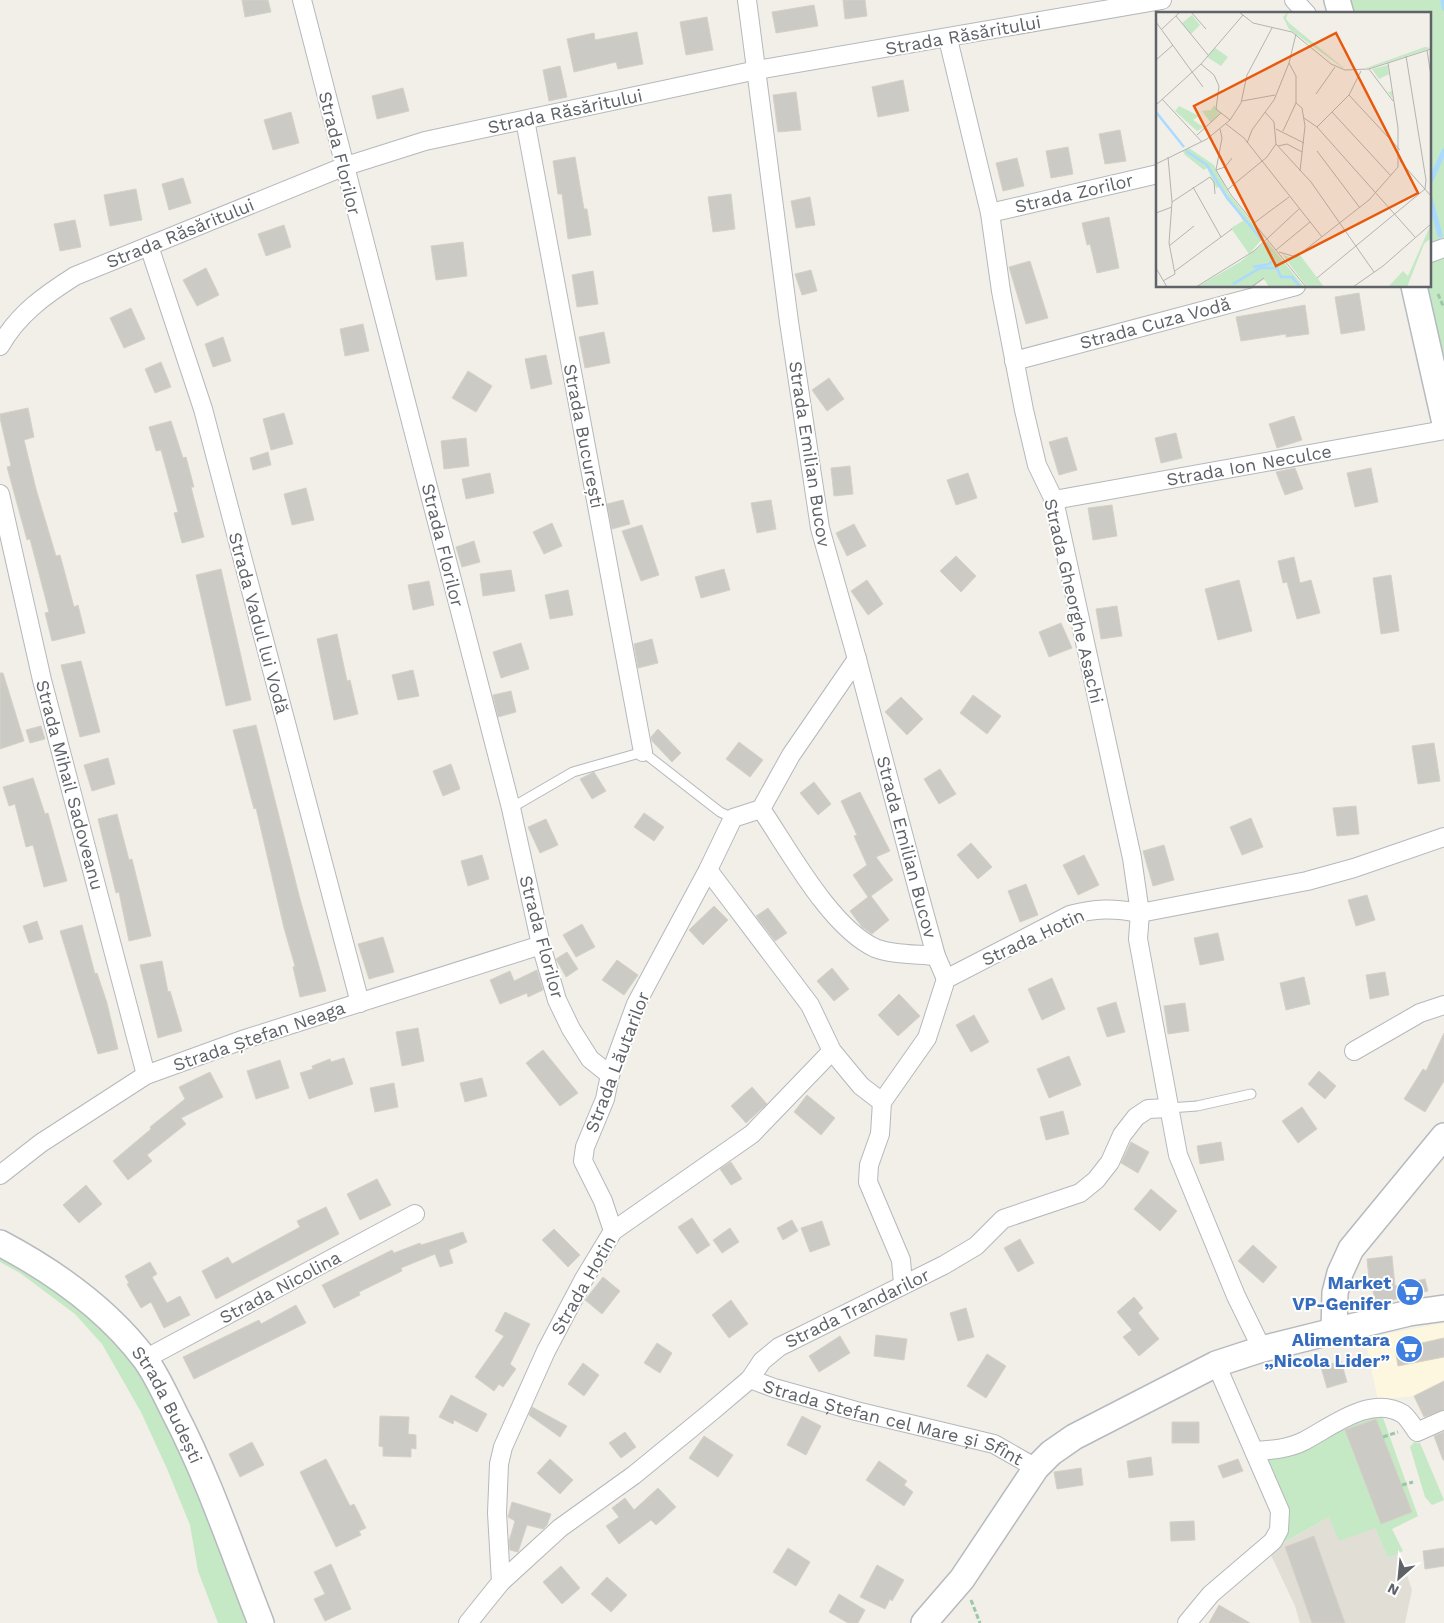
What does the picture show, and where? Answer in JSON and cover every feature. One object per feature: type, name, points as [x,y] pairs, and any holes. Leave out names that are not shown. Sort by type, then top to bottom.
[{"type":"street","name":"Strada Florilor","points":[[302,0],[343,167],[414,429],[511,808],[541,946],[557,1000],[571,1029],[590,1059],[610,1075]]},
{"type":"street","name":"Strada Emilian Bucov","points":[[747,0],[758,70],[789,322],[820,528],[936,956],[946,979]]},
{"type":"street","name":"Strada Răsăritului","points":[[2,332],[46,294],[75,276],[343,167],[425,142],[758,70],[948,39],[1162,0]]},
{"type":"street","points":[[1294,0],[1305,12]]},
{"type":"street","name":"Strada Gheorghe Asachi","points":[[948,39],[990,213],[1014,361],[1037,465],[1054,500],[1132,858],[1140,913],[1138,939],[1178,1155],[1233,1288],[1262,1349]]},
{"type":"street","name":"Strada București","points":[[525,120],[643,752]]},
{"type":"street","name":"Strada Zorilor","points":[[990,213],[1156,174]]},
{"type":"street","name":"Strada Vadul lui Vodă","points":[[149,246],[203,409],[360,1003]]},
{"type":"street","points":[[1432,252],[1444,248]]},
{"type":"street","name":"Strada Cuza Vodă","points":[[1014,361],[1288,288]]},
{"type":"street","points":[[1414,288],[1444,419]]},
{"type":"street","name":"Strada Ion Neculce","points":[[1054,500],[1444,430]]},
{"type":"street","name":"Strada Mihail Sadoveanu","points":[[0,494],[42,680],[146,1075]]},
{"type":"street","points":[[733,818],[762,809],[791,756],[857,659]]},
{"type":"street","name":"Strada Emilian Bucov","points":[[762,809],[802,872],[838,918],[855,935],[877,948],[936,956]]},
{"type":"street","name":"Strada Lăutarilor","points":[[613,1231],[603,1201],[583,1161],[585,1147],[605,1099],[610,1075],[636,1004],[708,870],[733,818]]},
{"type":"street","name":"Strada Hotin","points":[[946,979],[1070,915],[1092,909],[1112,908],[1140,913],[1307,881],[1354,868],[1444,837]]},
{"type":"street","points":[[708,870],[810,1005],[832,1050],[861,1086],[882,1102]]},
{"type":"street","name":"Strada Ștefan Neaga","points":[[0,1175],[42,1143],[146,1075],[245,1039],[541,946]]},
{"type":"street","points":[[903,1284],[901,1260],[868,1182],[869,1165],[880,1134],[882,1102],[927,1038],[946,979]]},
{"type":"street","points":[[1354,1050],[1420,1014],[1444,1005]]},
{"type":"street","name":"Strada Hotin","points":[[501,1582],[497,1513],[498,1464],[503,1447],[546,1351],[584,1279],[613,1231],[752,1134],[832,1050]]},
{"type":"street","name":"Strada Trandarilor","points":[[468,1623],[501,1582],[560,1528],[634,1475],[750,1379],[762,1361],[778,1347],[903,1284],[944,1266],[976,1246],[1003,1219],[1080,1193],[1096,1180],[1110,1162],[1122,1135],[1136,1117],[1148,1109],[1169,1108]]},
{"type":"street","points":[[1334,1331],[1335,1293],[1340,1273],[1351,1249],[1444,1136]]},
{"type":"street","name":"Strada Nicolina","points":[[145,1359],[415,1214]]},
{"type":"street","name":"Strada Budești","points":[[0,1242],[28,1258],[83,1297],[118,1329],[145,1359],[191,1444],[261,1623]]},
{"type":"street","name":"Strada Ștefan cel Mare și Sfînt","points":[[924,1623],[962,1579],[1036,1468],[1051,1453],[1074,1437],[1216,1364],[1262,1349],[1334,1331],[1409,1313],[1444,1308]]},
{"type":"street","points":[[1187,1623],[1211,1594],[1273,1541],[1279,1530],[1280,1511],[1216,1364]]},
{"type":"street","name":"Strada Ștefan cel Mare și Sfînt","points":[[750,1379],[774,1388],[856,1411],[994,1444],[1036,1468]]},
{"type":"street","points":[[1255,1451],[1286,1449],[1303,1442],[1334,1423],[1366,1410],[1392,1409],[1404,1415],[1417,1432],[1444,1420]]},
{"type":"lane","points":[[511,808],[573,772],[643,752],[720,812],[733,818]]},
{"type":"lane","points":[[1169,1108],[1197,1106],[1251,1094]]},
{"type":"path","points":[[1383,1437],[1398,1432]]},
{"type":"path","points":[[1402,1485],[1413,1482]]},
{"type":"shaded area","points":[[1444,1323],[1444,1407],[1424,1417],[1414,1396],[1378,1400],[1365,1338]]},
{"type":"shaded area","points":[[1329,1517],[1375,1528],[1388,1558],[1399,1552],[1412,1590],[1405,1623],[1300,1623],[1295,1606],[1269,1551]]},
{"type":"green space","points":[[1346,0],[1444,0],[1444,240],[1432,243],[1432,12],[1349,12]]},
{"type":"green space","points":[[1444,254],[1444,390],[1421,288],[1432,288],[1432,259]]},
{"type":"green space","points":[[0,1252],[89,1312],[127,1351],[162,1410],[250,1623],[218,1623],[198,1571],[190,1525],[168,1471],[141,1412],[102,1344],[75,1314],[20,1273],[0,1262]]},
{"type":"green space","points":[[1374,1412],[1382,1415],[1418,1516],[1392,1529],[1403,1551],[1388,1558],[1375,1528],[1339,1541],[1329,1517],[1281,1544],[1287,1505],[1268,1460],[1301,1452],[1343,1425]]},
{"type":"green space","points":[[1414,1442],[1420,1443],[1444,1500],[1432,1505],[1425,1497],[1410,1447]]},
{"type":"building","points":[[242,0],[268,0],[271,12],[245,17]]},
{"type":"building","points":[[843,0],[865,0],[867,16],[845,19]]},
{"type":"building","points":[[814,5],[818,26],[776,33],[772,12]]},
{"type":"building","points":[[707,17],[713,50],[686,55],[680,22]]},
{"type":"building","points":[[637,32],[643,64],[618,69],[616,62],[574,72],[567,39],[594,33],[595,40]]},
{"type":"building","points":[[560,66],[567,97],[549,101],[543,70]]},
{"type":"building","points":[[903,80],[909,111],[878,117],[872,87]]},
{"type":"building","points":[[403,88],[409,111],[377,119],[372,96]]},
{"type":"building","points":[[796,92],[801,130],[778,132],[773,95]]},
{"type":"building","points":[[291,112],[299,143],[273,150],[264,120]]},
{"type":"building","points":[[1120,130],[1126,161],[1105,164],[1099,134]]},
{"type":"building","points":[[1068,147],[1073,174],[1051,178],[1046,151]]},
{"type":"building","points":[[575,157],[584,209],[587,209],[591,235],[568,239],[562,194],[558,194],[553,161]]},
{"type":"building","points":[[1017,158],[1024,186],[1003,191],[996,163]]},
{"type":"building","points":[[183,178],[191,203],[169,210],[162,184]]},
{"type":"building","points":[[136,189],[142,220],[110,226],[104,195]]},
{"type":"building","points":[[731,194],[735,229],[713,232],[708,197]]},
{"type":"building","points":[[810,197],[815,225],[796,228],[791,201]]},
{"type":"building","points":[[1109,217],[1119,268],[1097,273],[1090,244],[1087,245],[1082,223]]},
{"type":"building","points":[[75,220],[81,247],[60,251],[54,224]]},
{"type":"building","points":[[284,225],[291,247],[266,256],[258,234]]},
{"type":"building","points":[[463,242],[467,276],[436,280],[431,246]]},
{"type":"building","points":[[1030,261],[1048,318],[1026,324],[1009,267]]},
{"type":"building","points":[[206,268],[219,295],[197,306],[183,280]]},
{"type":"building","points":[[811,270],[817,291],[802,295],[795,274]]},
{"type":"building","points":[[593,271],[598,304],[577,307],[572,275]]},
{"type":"building","points":[[1359,293],[1365,330],[1341,334],[1335,297]]},
{"type":"building","points":[[1305,305],[1309,334],[1286,337],[1286,334],[1241,341],[1236,317]]},
{"type":"building","points":[[131,308],[145,339],[124,348],[110,318]]},
{"type":"building","points":[[363,324],[369,351],[345,356],[340,329]]},
{"type":"building","points":[[604,332],[610,363],[585,368],[579,337]]},
{"type":"building","points":[[223,337],[231,361],[213,367],[205,344]]},
{"type":"building","points":[[546,355],[552,384],[531,389],[525,359]]},
{"type":"building","points":[[161,362],[171,387],[155,393],[145,369]]},
{"type":"building","points":[[468,371],[492,386],[476,412],[452,398]]},
{"type":"building","points":[[829,378],[844,399],[827,411],[812,390]]},
{"type":"building","points":[[28,408],[34,437],[24,440],[36,489],[56,556],[60,555],[74,607],[78,605],[85,633],[52,641],[45,613],[49,612],[30,539],[27,540],[7,467],[11,466],[0,418],[0,414]]},
{"type":"building","points":[[284,413],[293,444],[271,450],[263,419]]},
{"type":"building","points":[[1294,416],[1302,440],[1277,448],[1269,424]]},
{"type":"building","points":[[171,421],[183,458],[186,457],[194,487],[191,487],[204,537],[182,543],[174,513],[178,512],[161,450],[156,451],[149,427]]},
{"type":"building","points":[[1176,433],[1182,458],[1161,463],[1155,438]]},
{"type":"building","points":[[1067,437],[1077,470],[1059,475],[1049,442]]},
{"type":"building","points":[[466,438],[469,466],[444,469],[441,441]]},
{"type":"building","points":[[268,452],[271,465],[253,470],[250,458]]},
{"type":"building","points":[[850,466],[853,494],[834,496],[831,468]]},
{"type":"building","points":[[1295,468],[1303,489],[1285,495],[1276,472]]},
{"type":"building","points":[[1371,468],[1378,502],[1355,507],[1347,473]]},
{"type":"building","points":[[490,473],[494,493],[466,499],[462,479]]},
{"type":"building","points":[[968,473],[977,498],[956,505],[947,480]]},
{"type":"building","points":[[306,488],[314,520],[292,525],[284,494]]},
{"type":"building","points":[[623,500],[630,524],[612,529],[607,504]]},
{"type":"building","points":[[771,500],[776,529],[757,533],[751,503]]},
{"type":"building","points":[[1112,505],[1117,536],[1093,540],[1088,508]]},
{"type":"building","points":[[552,523],[562,546],[544,554],[533,532]]},
{"type":"building","points":[[854,524],[866,546],[847,556],[836,533]]},
{"type":"building","points":[[642,525],[659,575],[641,581],[622,531]]},
{"type":"building","points":[[474,541],[480,562],[462,567],[456,547]]},
{"type":"building","points":[[956,556],[976,576],[961,592],[940,571]]},
{"type":"building","points":[[1294,557],[1300,583],[1311,580],[1320,613],[1297,619],[1287,582],[1283,583],[1278,561]]},
{"type":"building","points":[[221,569],[251,700],[226,706],[196,575]]},
{"type":"building","points":[[724,569],[730,590],[701,598],[695,577]]},
{"type":"building","points":[[511,570],[515,591],[483,596],[480,574]]},
{"type":"building","points":[[1391,575],[1399,631],[1381,634],[1373,578]]},
{"type":"building","points":[[867,580],[883,604],[868,615],[851,591]]},
{"type":"building","points":[[1239,580],[1252,631],[1218,640],[1205,589]]},
{"type":"building","points":[[429,581],[434,605],[413,610],[408,585]]},
{"type":"building","points":[[568,590],[573,615],[550,619],[545,595]]},
{"type":"building","points":[[1117,606],[1122,636],[1101,639],[1096,609]]},
{"type":"building","points":[[1061,623],[1072,648],[1049,657],[1039,632]]},
{"type":"building","points":[[337,634],[347,681],[350,680],[358,714],[334,720],[317,639]]},
{"type":"building","points":[[652,639],[658,663],[638,668],[634,644]]},
{"type":"building","points":[[521,643],[529,669],[501,678],[493,652]]},
{"type":"building","points":[[81,661],[100,732],[80,737],[61,665]]},
{"type":"building","points":[[413,670],[419,696],[398,700],[392,675]]},
{"type":"building","points":[[0,673],[3,673],[24,741],[0,749]]},
{"type":"building","points":[[511,691],[516,712],[498,717],[493,695]]},
{"type":"building","points":[[973,695],[1001,716],[987,734],[960,713]]},
{"type":"building","points":[[901,697],[923,719],[907,735],[885,712]]},
{"type":"building","points":[[256,725],[300,899],[326,991],[300,997],[293,967],[295,966],[284,928],[256,808],[254,809],[233,730]]},
{"type":"building","points":[[41,726],[45,739],[30,743],[26,730]]},
{"type":"building","points":[[658,729],[681,753],[672,762],[652,741],[651,737]]},
{"type":"building","points":[[739,742],[763,760],[750,777],[726,759]]},
{"type":"building","points":[[1434,743],[1440,781],[1418,784],[1412,746]]},
{"type":"building","points":[[108,758],[115,784],[92,791],[84,765]]},
{"type":"building","points":[[451,764],[460,789],[443,796],[433,771]]},
{"type":"building","points":[[940,769],[956,794],[939,804],[924,779]]},
{"type":"building","points":[[594,772],[606,791],[592,799],[580,779]]},
{"type":"building","points":[[33,778],[45,814],[48,813],[67,881],[44,887],[33,845],[26,847],[15,804],[9,806],[3,787]]},
{"type":"building","points":[[814,782],[831,804],[818,815],[800,793]]},
{"type":"building","points":[[860,792],[890,851],[876,857],[893,880],[871,896],[889,920],[872,934],[862,927],[850,911],[868,897],[853,875],[867,865],[854,836],[857,835],[841,801]]},
{"type":"building","points":[[1356,806],[1359,834],[1337,836],[1333,808]]},
{"type":"building","points":[[644,813],[664,827],[654,841],[634,827]]},
{"type":"building","points":[[117,814],[129,860],[132,859],[151,936],[129,941],[119,892],[116,893],[98,819]]},
{"type":"building","points":[[1251,818],[1263,847],[1242,855],[1230,827]]},
{"type":"building","points":[[546,819],[558,845],[540,853],[528,827]]},
{"type":"building","points":[[971,843],[992,867],[978,879],[957,855]]},
{"type":"building","points":[[1164,845],[1174,880],[1153,886],[1143,851]]},
{"type":"building","points":[[482,855],[489,879],[468,886],[461,861]]},
{"type":"building","points":[[1084,855],[1099,885],[1078,895],[1063,865]]},
{"type":"building","points":[[1026,884],[1038,915],[1020,922],[1008,891]]},
{"type":"building","points":[[1367,895],[1375,920],[1356,926],[1348,900]]},
{"type":"building","points":[[714,906],[728,920],[703,945],[689,930]]},
{"type":"building","points":[[768,908],[787,933],[775,941],[756,916]]},
{"type":"building","points":[[37,921],[43,939],[29,943],[23,926]]},
{"type":"building","points":[[582,924],[595,947],[576,957],[563,935]]},
{"type":"building","points":[[82,925],[95,974],[97,973],[107,1003],[118,1049],[98,1054],[60,931]]},
{"type":"building","points":[[1218,933],[1224,960],[1200,965],[1194,938]]},
{"type":"building","points":[[383,937],[394,972],[369,979],[358,944]]},
{"type":"building","points":[[567,952],[578,969],[566,977],[556,959]]},
{"type":"building","points":[[617,960],[638,975],[624,995],[602,980]]},
{"type":"building","points":[[162,961],[168,992],[170,991],[182,1031],[158,1038],[140,965]]},
{"type":"building","points":[[832,968],[849,989],[834,1001],[817,981]]},
{"type":"building","points":[[537,970],[543,990],[528,997],[527,993],[500,1004],[490,980],[510,971],[514,981]]},
{"type":"building","points":[[1385,972],[1389,995],[1370,999],[1366,975]]},
{"type":"building","points":[[1304,977],[1310,1004],[1286,1010],[1280,983]]},
{"type":"building","points":[[1052,978],[1065,1009],[1042,1020],[1028,989]]},
{"type":"building","points":[[899,994],[920,1016],[898,1036],[878,1015]]},
{"type":"building","points":[[1116,1002],[1125,1032],[1107,1037],[1097,1008]]},
{"type":"building","points":[[1185,1003],[1189,1031],[1168,1034],[1164,1006]]},
{"type":"building","points":[[974,1015],[989,1042],[971,1052],[956,1025]]},
{"type":"building","points":[[418,1028],[424,1061],[402,1066],[396,1032]]},
{"type":"building","points":[[1444,1033],[1444,1081],[1425,1112],[1404,1099],[1423,1069],[1426,1071]]},
{"type":"building","points":[[543,1050],[578,1093],[560,1106],[526,1063]]},
{"type":"building","points":[[1069,1056],[1081,1085],[1049,1098],[1037,1069]]},
{"type":"building","points":[[344,1058],[353,1084],[309,1099],[300,1073],[313,1069],[312,1066],[330,1059],[331,1062]]},
{"type":"building","points":[[280,1060],[289,1088],[256,1099],[247,1071]]},
{"type":"building","points":[[1319,1071],[1336,1086],[1325,1099],[1308,1084]]},
{"type":"building","points":[[210,1072],[223,1097],[181,1118],[186,1124],[147,1155],[152,1161],[128,1180],[113,1161],[151,1129],[150,1127],[185,1099],[179,1087]]},
{"type":"building","points":[[482,1078],[487,1096],[465,1102],[460,1083]]},
{"type":"building","points":[[394,1083],[398,1107],[375,1112],[370,1088]]},
{"type":"building","points":[[752,1087],[767,1104],[746,1123],[731,1106]]},
{"type":"building","points":[[807,1095],[835,1118],[821,1135],[794,1112]]},
{"type":"building","points":[[1302,1107],[1317,1129],[1298,1143],[1282,1121]]},
{"type":"building","points":[[1063,1111],[1069,1134],[1046,1140],[1040,1117]]},
{"type":"building","points":[[1131,1142],[1149,1152],[1138,1173],[1121,1163]]},
{"type":"building","points":[[1221,1142],[1224,1160],[1200,1164],[1197,1146]]},
{"type":"building","points":[[731,1162],[742,1179],[731,1185],[720,1169]]},
{"type":"building","points":[[377,1179],[391,1205],[360,1220],[347,1194]]},
{"type":"building","points":[[86,1185],[102,1204],[79,1223],[63,1205]]},
{"type":"building","points":[[1151,1189],[1177,1211],[1160,1231],[1134,1209]]},
{"type":"building","points":[[326,1207],[339,1234],[216,1299],[202,1271],[228,1257],[232,1264],[300,1227],[297,1221]]},
{"type":"building","points":[[692,1218],[710,1245],[697,1254],[678,1227]]},
{"type":"building","points":[[792,1220],[798,1231],[783,1240],[777,1228]]},
{"type":"building","points":[[822,1221],[830,1245],[810,1252],[801,1228]]},
{"type":"building","points":[[730,1228],[739,1242],[722,1253],[713,1240]]},
{"type":"building","points":[[554,1229],[580,1255],[568,1267],[542,1240]]},
{"type":"building","points":[[463,1232],[467,1242],[449,1250],[453,1263],[440,1267],[435,1254],[401,1268],[402,1271],[359,1292],[360,1295],[334,1308],[322,1285],[392,1250],[394,1253],[420,1243],[421,1245]]},
{"type":"building","points":[[1020,1239],[1034,1263],[1018,1272],[1004,1248]]},
{"type":"building","points":[[1253,1245],[1277,1267],[1263,1283],[1238,1261]]},
{"type":"building","points":[[1392,1256],[1395,1286],[1425,1279],[1428,1291],[1376,1304],[1372,1287],[1370,1288],[1367,1259]]},
{"type":"building","points":[[150,1262],[157,1274],[152,1277],[167,1303],[180,1296],[190,1315],[164,1328],[151,1302],[141,1308],[127,1284],[129,1283],[125,1276]]},
{"type":"building","points":[[603,1277],[620,1291],[602,1314],[585,1300]]},
{"type":"building","points":[[1134,1297],[1143,1308],[1138,1313],[1159,1339],[1139,1356],[1123,1337],[1132,1330],[1117,1312]]},
{"type":"building","points":[[731,1300],[748,1324],[729,1338],[712,1315]]},
{"type":"building","points":[[296,1305],[306,1323],[194,1379],[183,1357],[259,1320],[261,1324]]},
{"type":"building","points":[[966,1308],[974,1337],[958,1341],[950,1313]]},
{"type":"building","points":[[505,1312],[530,1324],[510,1364],[516,1369],[503,1387],[499,1384],[494,1391],[475,1377],[504,1336],[495,1331]]},
{"type":"building","points":[[876,1335],[907,1339],[904,1360],[874,1356]]},
{"type":"building","points":[[840,1336],[850,1353],[819,1372],[809,1356]]},
{"type":"building","points":[[1444,1338],[1444,1357],[1398,1366],[1395,1349]]},
{"type":"building","points":[[657,1343],[672,1353],[660,1373],[644,1363]]},
{"type":"building","points":[[987,1354],[1006,1366],[986,1398],[967,1386]]},
{"type":"building","points":[[1341,1361],[1347,1382],[1327,1388],[1321,1367]]},
{"type":"building","points":[[583,1363],[599,1375],[584,1396],[568,1384]]},
{"type":"building","points":[[1444,1381],[1444,1410],[1424,1417],[1414,1396]]},
{"type":"building","points":[[451,1395],[487,1414],[477,1432],[454,1420],[453,1424],[439,1417]]},
{"type":"building","points":[[532,1407],[567,1426],[560,1437],[529,1415]]},
{"type":"building","points":[[380,1416],[409,1417],[408,1434],[416,1435],[416,1449],[411,1448],[411,1457],[383,1456],[383,1447],[379,1446]]},
{"type":"building","points":[[802,1416],[821,1426],[806,1455],[787,1445]]},
{"type":"building","points":[[1376,1419],[1412,1512],[1381,1524],[1345,1430]]},
{"type":"building","points":[[1172,1422],[1199,1422],[1199,1443],[1172,1443]]},
{"type":"building","points":[[625,1432],[636,1447],[621,1458],[609,1443]]},
{"type":"building","points":[[1444,1432],[1444,1460],[1443,1460],[1434,1436]]},
{"type":"building","points":[[704,1436],[733,1455],[718,1477],[689,1458]]},
{"type":"building","points":[[252,1442],[264,1465],[240,1477],[229,1454]]},
{"type":"building","points":[[1151,1457],[1153,1475],[1129,1478],[1127,1461]]},
{"type":"building","points":[[326,1459],[350,1506],[354,1504],[366,1528],[359,1531],[361,1535],[336,1547],[300,1472]]},
{"type":"building","points":[[550,1459],[573,1480],[560,1494],[537,1473]]},
{"type":"building","points":[[1238,1459],[1243,1471],[1223,1478],[1218,1466]]},
{"type":"building","points":[[879,1461],[907,1481],[904,1485],[913,1492],[904,1506],[866,1480]]},
{"type":"building","points":[[1081,1468],[1083,1485],[1057,1489],[1054,1472]]},
{"type":"building","points":[[658,1488],[676,1507],[656,1525],[651,1520],[619,1544],[606,1526],[619,1517],[612,1508],[625,1498],[634,1510]]},
{"type":"building","points":[[512,1502],[551,1514],[547,1525],[543,1529],[527,1525],[518,1552],[510,1550],[509,1541],[515,1521],[508,1517]]},
{"type":"building","points":[[1194,1521],[1195,1540],[1171,1541],[1170,1522]]},
{"type":"building","points":[[1314,1536],[1345,1623],[1312,1623],[1285,1547]]},
{"type":"building","points":[[788,1548],[810,1562],[796,1586],[773,1572]]},
{"type":"building","points":[[1444,1548],[1444,1566],[1425,1569],[1423,1551]]},
{"type":"building","points":[[331,1564],[351,1609],[325,1621],[314,1599],[325,1594],[314,1572]]},
{"type":"building","points":[[877,1565],[904,1580],[885,1609],[860,1597]]},
{"type":"building","points":[[561,1566],[580,1588],[562,1604],[543,1582]]},
{"type":"building","points":[[607,1577],[627,1595],[611,1612],[591,1594]]},
{"type":"building","points":[[839,1594],[865,1610],[858,1623],[848,1623],[829,1612]]},
{"type":"building","points":[[1219,1605],[1250,1623],[1209,1623]]},
{"type":"waterway","points":[[1443,0],[1444,8]]},
{"type":"waterway","points":[[1432,178],[1444,151]]},
{"type":"waterway","points":[[1432,205],[1440,235]]},
{"type":"place","name":"Market VP-Genifer","points":[[1410,1292]]},
{"type":"place","name":"Alimentara „Nicola Lider”","points":[[1409,1349]]}]
